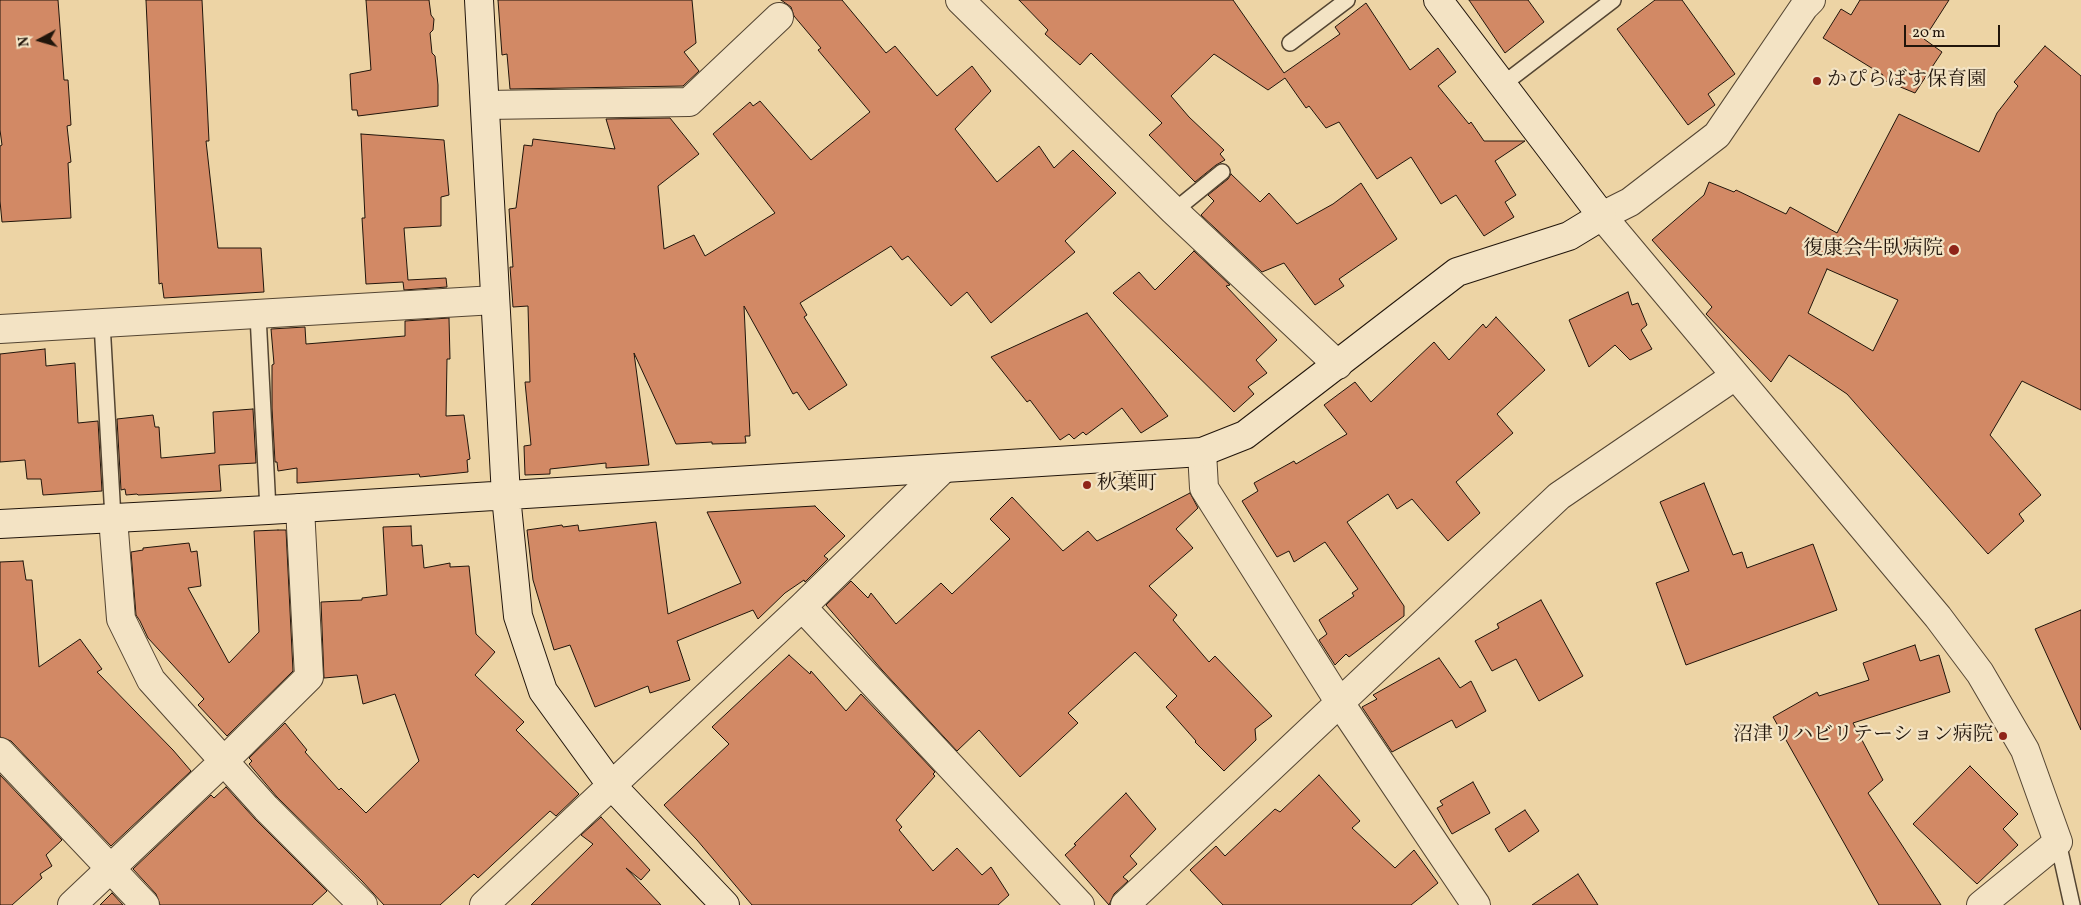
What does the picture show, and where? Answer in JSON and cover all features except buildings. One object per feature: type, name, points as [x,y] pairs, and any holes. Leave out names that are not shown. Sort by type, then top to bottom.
[{"type":"street","points":[[479,0],[506,496],[518,616],[543,691],[612,786],[725,905]]},
{"type":"street","points":[[960,0],[1174,211],[1338,365]]},
{"type":"street","points":[[1438,0],[1602,216],[1938,617],[1980,673],[2025,750],[2058,842],[1981,905]]},
{"type":"street","points":[[0,524],[506,496],[1202,452],[1245,436],[1457,272],[1569,236],[1630,202],[1717,135],[1805,2]]},
{"type":"street","points":[[484,105],[689,102],[779,17]]},
{"type":"street","points":[[0,329],[495,300]]},
{"type":"street","points":[[1125,905],[1559,496],[1735,376]]},
{"type":"street","points":[[1202,452],[1204,488],[1340,703],[1476,905]]},
{"type":"street","points":[[484,905],[802,607],[943,469]]},
{"type":"street","points":[[72,905],[223,762],[309,677],[300,508]]},
{"type":"street","points":[[113,518],[121,619],[151,680],[223,762],[363,905]]},
{"type":"street","points":[[802,607],[1080,905]]},
{"type":"street","points":[[0,752],[145,905]]},
{"type":"lane","points":[[1290,43],[1347,0]]},
{"type":"lane","points":[[1502,85],[1613,0]]},
{"type":"lane","points":[[1174,211],[1222,172]]},
{"type":"lane","points":[[258,314],[268,510]]},
{"type":"lane","points":[[102,323],[113,518]]},
{"type":"lane","points":[[2058,842],[2072,905]]},
{"type":"place","name":"かぴらばす保育園","points":[[1817,81]]},
{"type":"place","name":"復康会牛臥病院","points":[[1954,250]]},
{"type":"place","name":"秋葉町","points":[[1087,485]]},
{"type":"place","name":"沼津リハビリテーション病院","points":[[2003,736]]}]
